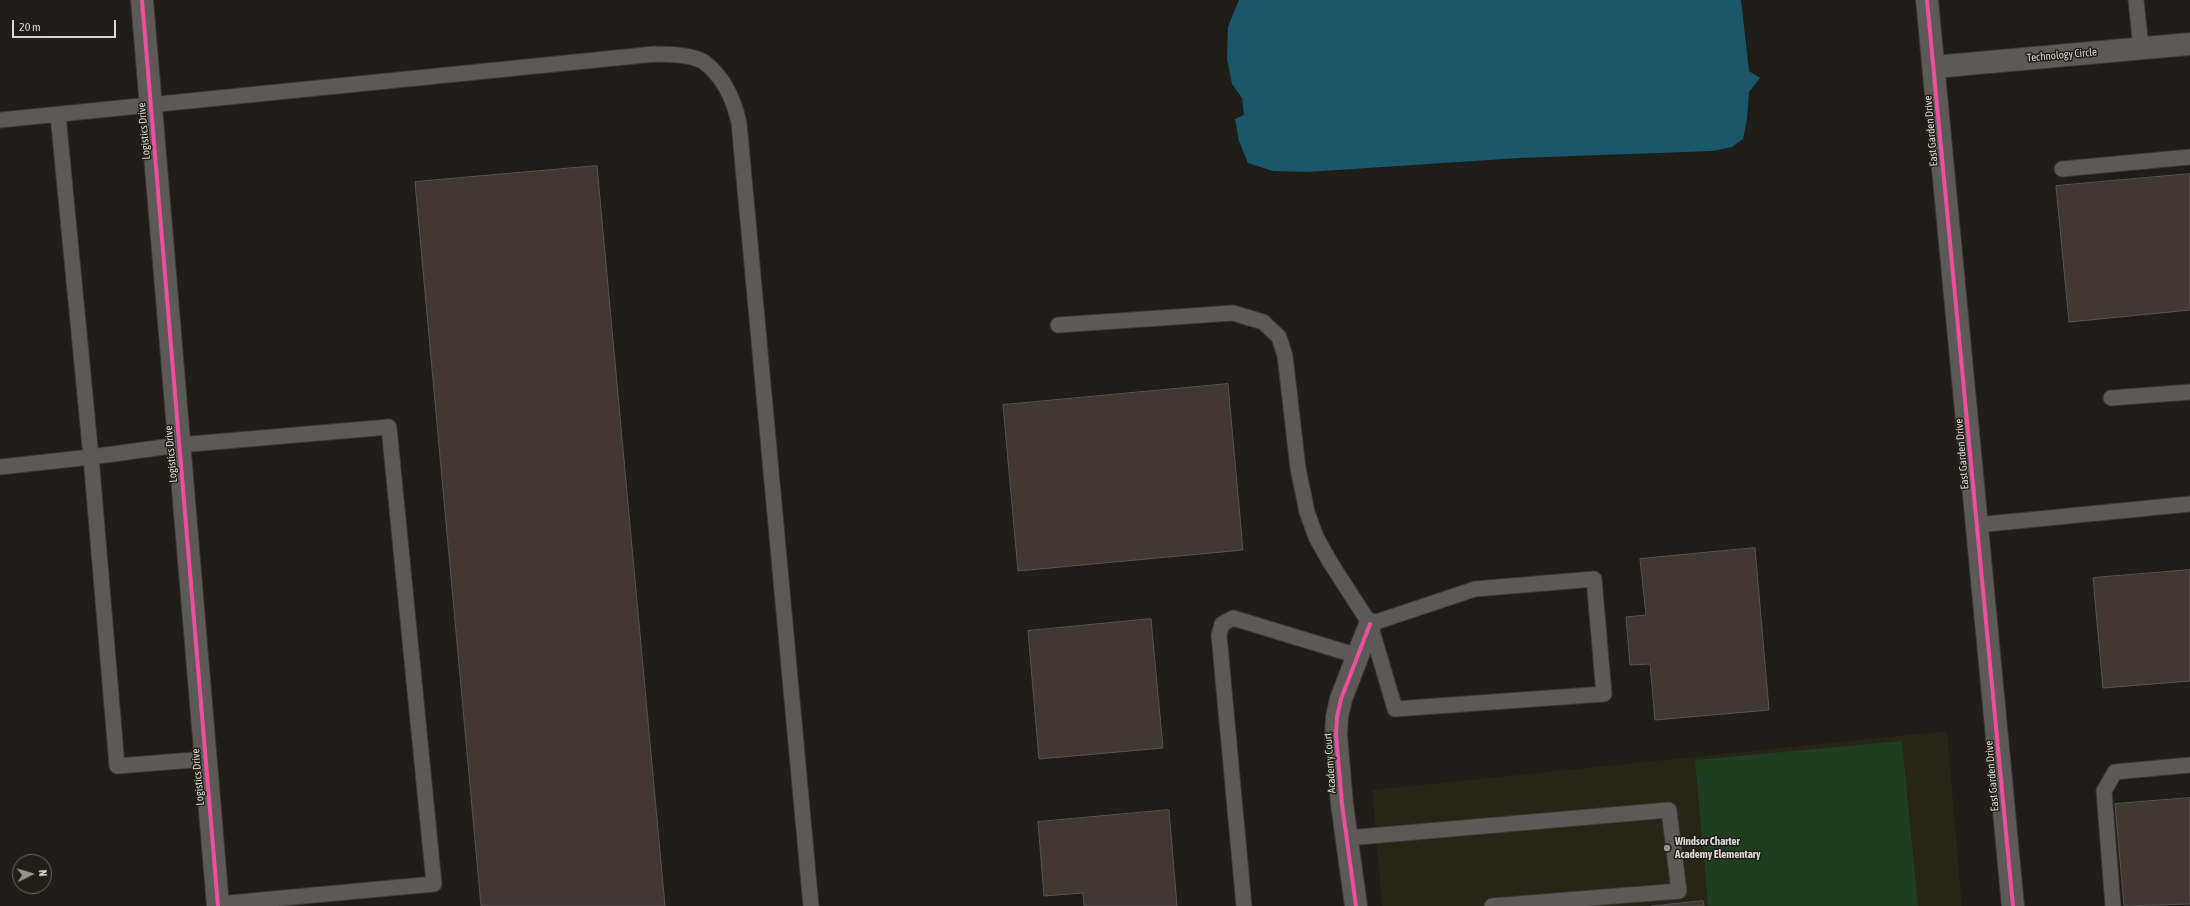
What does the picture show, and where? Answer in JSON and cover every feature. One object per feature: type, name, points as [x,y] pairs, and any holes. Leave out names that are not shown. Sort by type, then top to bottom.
[{"type":"street","name":"Logistics Drive","points":[[142,0],[218,905]]},
{"type":"street","name":"East Garden Drive","points":[[1927,0],[2013,906]]},
{"type":"street","name":"Technology Circle","points":[[1934,66],[2190,44]]},
{"type":"street","name":"Academy Court","points":[[1356,906],[1336,735],[1337,717],[1341,699],[1370,624]]},
{"type":"lane","points":[[2136,0],[2141,48]]},
{"type":"lane","points":[[0,120],[151,106],[654,54],[678,55],[703,61],[725,84],[735,104],[739,123],[810,906]]},
{"type":"lane","points":[[58,115],[91,457],[116,766],[206,759]]},
{"type":"lane","points":[[2062,169],[2190,157]]},
{"type":"lane","points":[[1058,325],[1233,313],[1263,322],[1279,337],[1285,356],[1298,468],[1307,512],[1316,537],[1330,562],[1370,624],[1395,709],[1604,694],[1594,579],[1475,589],[1370,624]]},
{"type":"lane","points":[[2111,398],[2190,392]]},
{"type":"lane","points":[[0,467],[179,445],[389,427],[434,884],[218,905]]},
{"type":"lane","points":[[1977,525],[2190,504]]},
{"type":"lane","points":[[1244,906],[1219,635],[1222,624],[1233,618],[1358,656]]},
{"type":"lane","points":[[2113,906],[2104,791],[2115,772],[2190,765]]},
{"type":"lane","points":[[1347,838],[1669,810],[1679,891],[1492,906]]},
{"type":"shaded area","name":"Windsor Charter Academy Elementary","points":[[1947,731],[1962,906],[1382,906],[1372,790]]},
{"type":"green space","points":[[1902,741],[1918,906],[1708,906],[1695,760]]},
{"type":"water","points":[[1239,0],[1741,0],[1749,71],[1760,78],[1749,92],[1747,119],[1743,139],[1732,147],[1712,151],[1519,158],[1307,172],[1273,171],[1248,163],[1239,141],[1235,119],[1244,115],[1242,98],[1232,84],[1227,59],[1228,27]]},
{"type":"building","points":[[597,166],[665,906],[481,906],[415,182]]},
{"type":"building","points":[[2190,174],[2190,310],[2069,322],[2056,186]]},
{"type":"building","points":[[1228,384],[1243,550],[1018,571],[1003,405]]},
{"type":"building","points":[[1755,548],[1769,710],[1655,720],[1650,664],[1630,665],[1626,617],[1646,615],[1640,559]]},
{"type":"building","points":[[2190,570],[2190,681],[2103,688],[2093,578]]},
{"type":"building","points":[[1151,619],[1163,748],[1039,759],[1028,631]]},
{"type":"building","points":[[2190,798],[2190,904],[2124,906],[2115,804]]},
{"type":"building","points":[[1169,810],[1177,906],[1084,906],[1083,893],[1044,896],[1038,822]]},
{"type":"building","points":[[1703,901],[1704,906],[1652,906]]},
{"type":"cycle path","points":[[142,0],[218,906]]},
{"type":"cycle path","points":[[1927,0],[2013,906]]},
{"type":"cycle path","points":[[1356,906],[1342,804],[1336,735],[1337,717],[1341,699],[1370,624]]},
{"type":"place","name":"Windsor Charter Academy Elementary","points":[[1667,848]]}]
